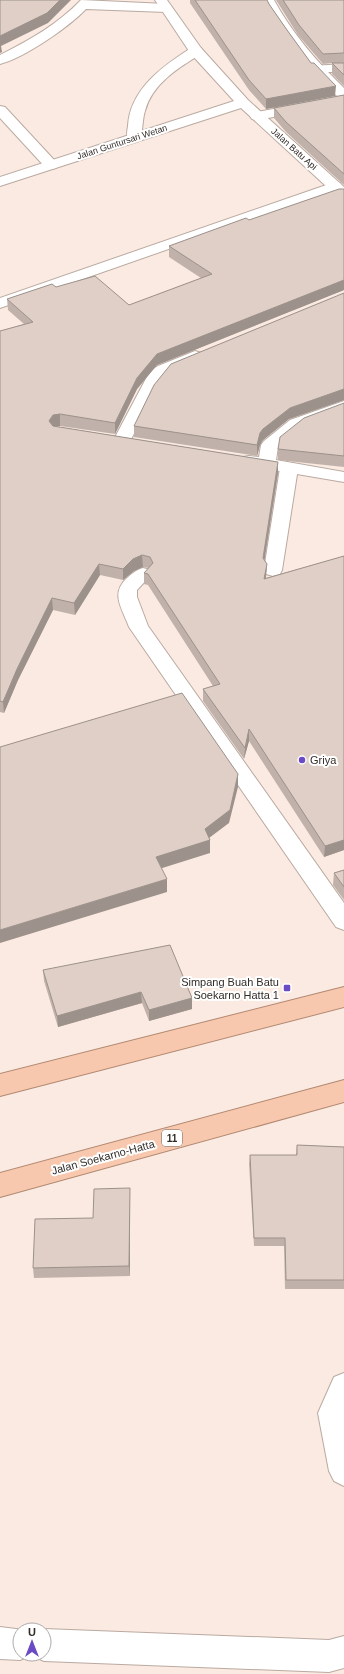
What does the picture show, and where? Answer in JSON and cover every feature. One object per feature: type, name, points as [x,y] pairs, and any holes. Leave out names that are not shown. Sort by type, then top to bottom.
[{"type":"highway","points":[[0,1085],[344,997]]},
{"type":"highway","name":"Jalan Soekarno-Hatta","points":[[0,1185],[344,1092]]},
{"type":"street","points":[[268,0],[280,22],[317,69],[344,95]]},
{"type":"street","points":[[0,60],[38,40],[86,2],[164,4]]},
{"type":"street","name":"Jalan Batu Api","points":[[164,4],[196,51],[243,103],[339,190]]},
{"type":"street","points":[[134,138],[134,124],[137,110],[143,97],[152,84],[164,72],[196,51]]},
{"type":"street","points":[[317,69],[344,68]]},
{"type":"street","points":[[257,116],[344,100]]},
{"type":"street","name":"Jalan Guntursari Wetan","points":[[0,182],[243,103]]},
{"type":"street","points":[[0,110],[51,166]]},
{"type":"street","points":[[0,303],[339,190]]},
{"type":"street","points":[[122,441],[156,375],[175,364],[212,349]]},
{"type":"street","points":[[266,464],[270,445],[296,424],[344,406]]},
{"type":"street","points":[[236,459],[344,477]]},
{"type":"street","points":[[273,570],[289,468]]},
{"type":"street","points":[[143,574],[128,588],[126,597],[139,627],[344,921]]},
{"type":"street","points":[[344,1387],[332,1413],[344,1471]]},
{"type":"street","points":[[0,1643],[12,1644]]},
{"type":"street","points":[[52,1644],[329,1656],[344,1652]]},
{"type":"building","points":[[0,0],[60,0],[47,13],[0,36]]},
{"type":"building","points":[[195,0],[267,0],[311,63],[314,63],[336,86],[266,99],[249,80]]},
{"type":"building","points":[[283,0],[344,0],[344,53],[323,54],[299,25]]},
{"type":"building","points":[[332,63],[344,63],[344,75]]},
{"type":"building","points":[[344,95],[344,174],[286,122],[274,108]]},
{"type":"building","points":[[339,189],[344,189],[344,280],[157,354],[137,378],[115,423],[60,414],[53,415],[49,421],[53,426],[278,462],[263,558],[267,564],[264,579],[344,556],[344,840],[325,846],[249,729],[245,748],[203,689],[220,684],[148,574],[144,573],[153,563],[150,557],[142,555],[133,559],[123,569],[99,564],[74,603],[52,598],[17,669],[3,702],[0,701],[0,331],[33,322],[7,299],[52,284],[56,287],[95,276],[129,305],[212,274],[169,246],[246,218],[249,220]]},
{"type":"building","points":[[344,293],[344,389],[290,408],[263,429],[260,433],[257,445],[134,426],[154,385],[171,364]]},
{"type":"building","points":[[344,403],[344,456],[278,449],[280,437],[304,418]]},
{"type":"building","points":[[182,693],[238,774],[230,810],[205,829],[210,840],[156,857],[167,879],[0,930],[0,747]]},
{"type":"building","points":[[344,870],[344,887],[334,873]]},
{"type":"building","points":[[170,945],[192,998],[149,1010],[141,992],[57,1016],[43,970]]},
{"type":"building","points":[[297,1145],[344,1147],[344,1280],[286,1280],[285,1238],[254,1238],[250,1155],[297,1155]]},
{"type":"building","points":[[130,1188],[129,1266],[33,1268],[35,1219],[93,1218],[94,1189]]},
{"type":"place","name":"Griya","points":[[302,760]]},
{"type":"place","name":"Simpang Buah Batu Soekarno Hatta 1","points":[[287,988]]}]
